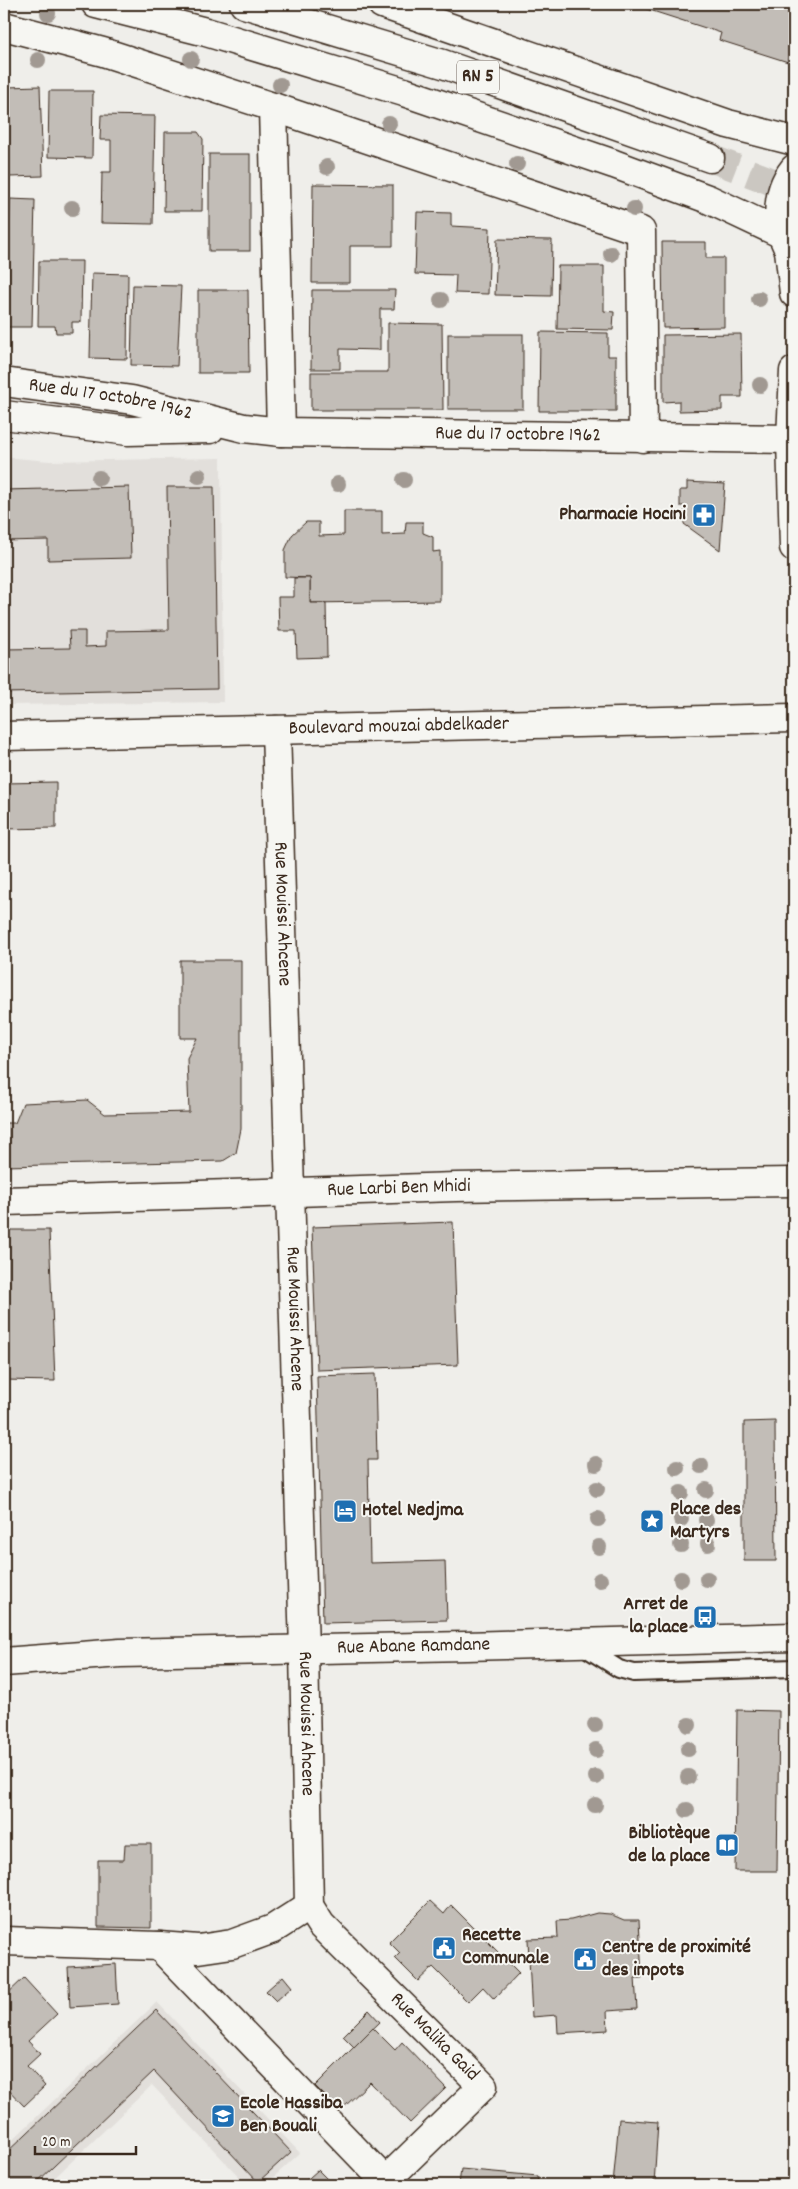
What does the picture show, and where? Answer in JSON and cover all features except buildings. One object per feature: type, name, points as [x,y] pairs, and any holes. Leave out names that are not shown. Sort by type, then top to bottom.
[{"type":"main road","points":[[96,4],[206,32],[404,92],[614,164],[708,199],[788,247]]},
{"type":"main road","name":"RN 5","points":[[244,4],[443,64],[710,158]]},
{"type":"main road","points":[[382,4],[728,124],[794,141]]},
{"type":"main road","points":[[4,26],[103,52],[273,106],[641,231],[643,438]]},
{"type":"main road","points":[[273,106],[281,432]]},
{"type":"main road","points":[[794,169],[781,193],[779,213],[788,247],[794,293]]},
{"type":"main road","points":[[794,371],[794,547]]},
{"type":"main road","name":"Rue du 17 octobre 1962","points":[[4,382],[132,400],[244,428]]},
{"type":"main road","name":"Rue du 17 octobre 1962","points":[[4,415],[128,431],[244,428],[281,432],[643,438],[793,433]]},
{"type":"main road","name":"Boulevard mouzai abdelkader","points":[[4,736],[794,718]]},
{"type":"main road","name":"Rue Mouissi Ahcene","points":[[276,730],[304,1649],[309,1906]]},
{"type":"main road","name":"Rue Larbi Ben Mhidi","points":[[4,1200],[289,1192],[794,1182]]},
{"type":"main road","name":"Rue Abane Ramdane","points":[[4,1662],[120,1653],[580,1644],[794,1637]]},
{"type":"main road","points":[[4,1941],[198,1949],[232,1944],[273,1929],[309,1906]]},
{"type":"main road","name":"Rue Malika Gaid","points":[[309,1906],[321,1925],[483,2086],[383,2183]]},
{"type":"main road","points":[[159,1946],[383,2183]]},
{"type":"lane","points":[[580,1644],[619,1669],[634,1674],[794,1668]]},
{"type":"shaded area","points":[[4,457],[49,461],[221,458],[223,702],[4,705]]},
{"type":"shaded area","name":"Ecole Hassiba Ben Bouali","points":[[157,2002],[300,2153],[265,2185],[247,2185],[152,2085],[47,2185],[4,2185],[4,2148]]},
{"type":"tunnel","points":[[710,158],[794,190]]},
{"type":"place","name":"Pharmacie Hocini","points":[[704,515]]},
{"type":"place","name":"Hotel Nedjma","points":[[345,1511]]},
{"type":"place","name":"Place des Martyrs","points":[[652,1521]]},
{"type":"place","name":"Arret de la place","points":[[705,1617]]},
{"type":"place","name":"Bibliotèque de la place","points":[[727,1845]]},
{"type":"place","name":"Recette Communale","points":[[444,1948]]},
{"type":"place","name":"Centre de proximité des impots","points":[[585,1959]]},
{"type":"place","name":"Ecole Hassiba Ben Bouali","points":[[223,2116]]}]
